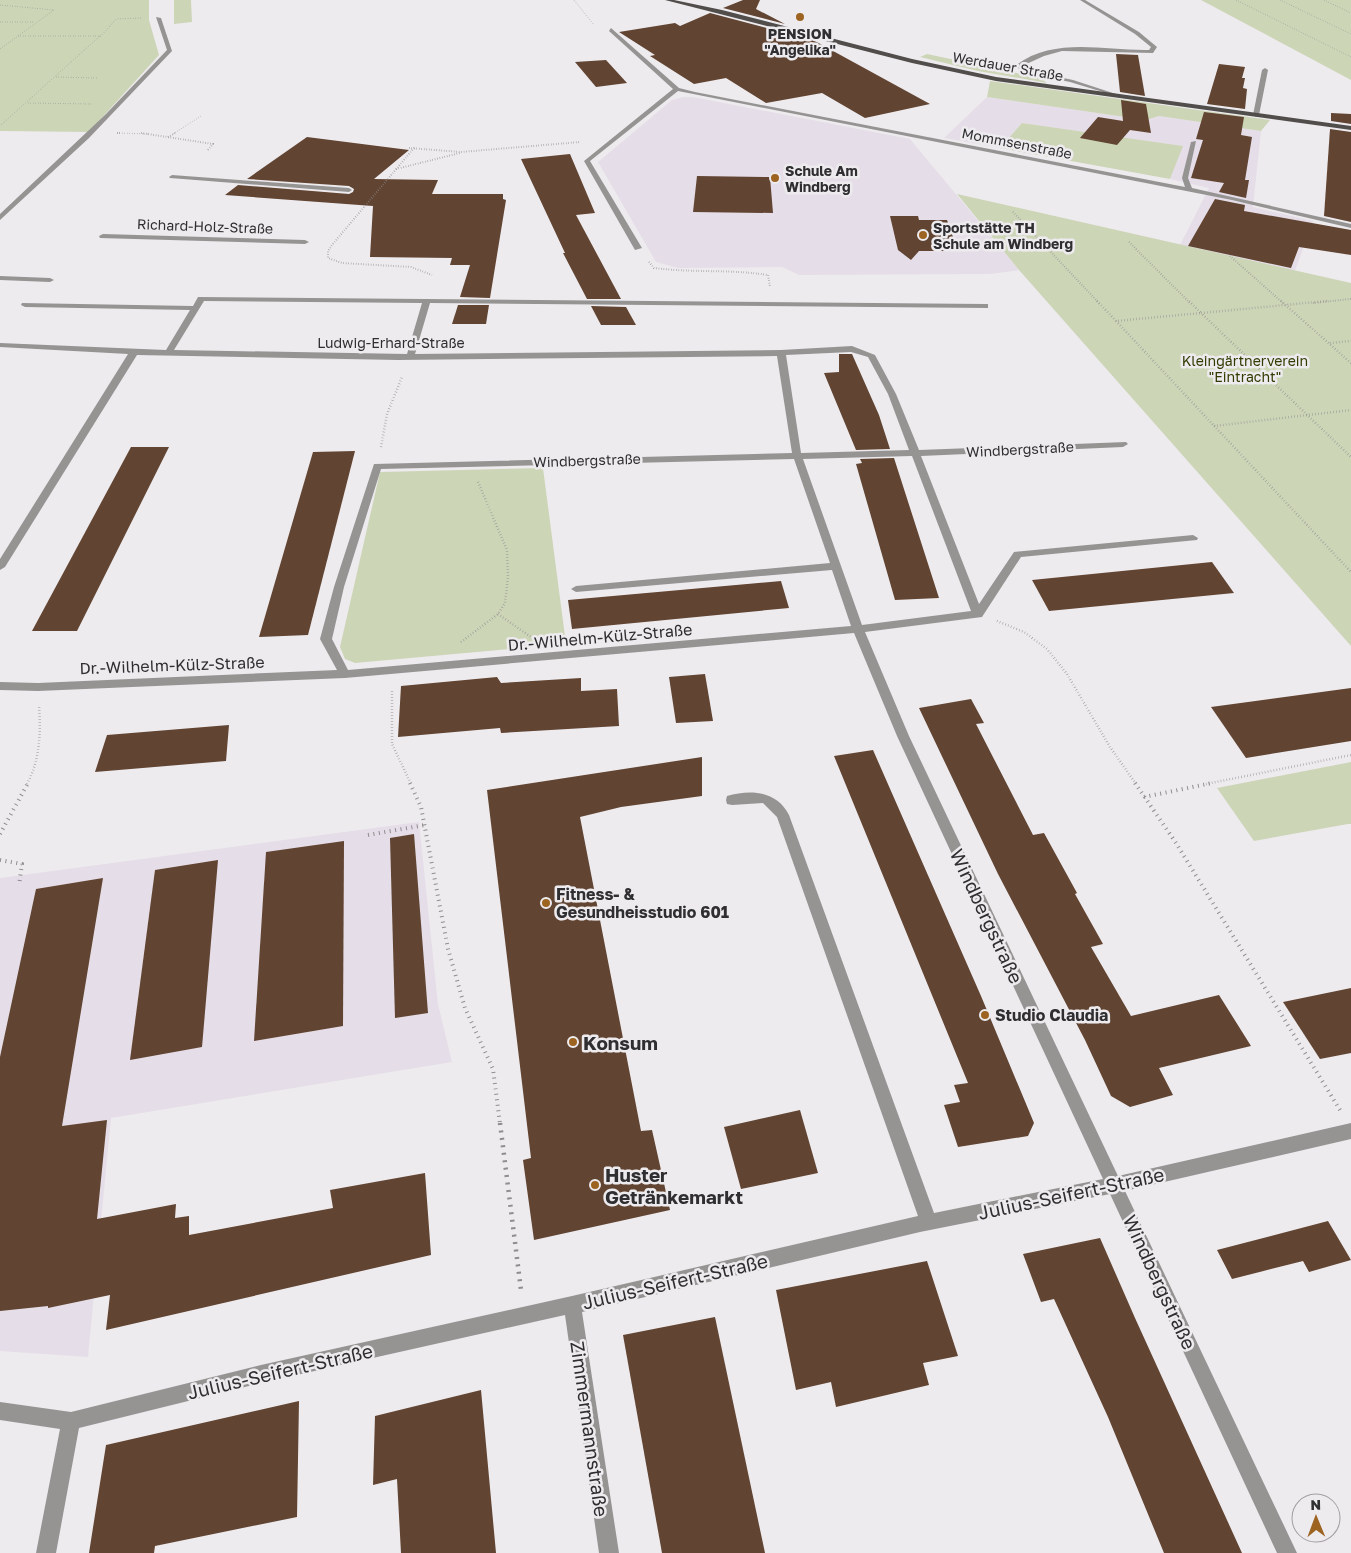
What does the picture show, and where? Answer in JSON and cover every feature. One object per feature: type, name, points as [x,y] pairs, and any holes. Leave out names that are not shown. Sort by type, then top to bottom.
[{"type":"main road","name":"Werdauer Straße","points":[[667,0],[722,12],[912,61],[996,78],[1351,128]]},
{"type":"street","points":[[1082,0],[1137,33],[1154,47],[1151,52],[1134,53],[1076,49],[1050,52],[1018,66],[1028,72],[1071,81],[1114,95]]},
{"type":"street","points":[[0,218],[89,135],[144,80],[170,50],[158,18]]},
{"type":"street","points":[[611,30],[677,89],[587,161],[638,248]]},
{"type":"street","points":[[1256,115],[1265,70]]},
{"type":"street","name":"Mommsenstraße","points":[[677,89],[1189,190],[1351,226]]},
{"type":"street","points":[[982,149],[989,141]]},
{"type":"street","points":[[1189,190],[1185,178],[1194,142]]},
{"type":"street","points":[[172,177],[349,190]]},
{"type":"street","name":"Richard-Holz-Straße","points":[[103,236],[305,242]]},
{"type":"street","points":[[0,278],[50,280]]},
{"type":"street","points":[[169,352],[202,299],[985,306]]},
{"type":"street","points":[[410,357],[427,301]]},
{"type":"street","points":[[25,305],[196,308]]},
{"type":"street","name":"Ludwig-Erhard-Straße","points":[[0,345],[134,352],[410,357],[781,353]]},
{"type":"street","points":[[781,353],[852,350],[870,355],[892,394],[978,614]]},
{"type":"street","points":[[0,567],[134,352]]},
{"type":"street","name":"Windbergstraße","points":[[781,353],[797,455],[858,629],[907,745],[1288,1553]]},
{"type":"street","name":"Windbergstraße","points":[[345,674],[326,639],[377,466],[916,453],[1123,444]]},
{"type":"street","points":[[858,629],[978,614],[1018,554],[1193,538]]},
{"type":"street","points":[[576,589],[836,566]]},
{"type":"street","name":"Dr.-Wilhelm-Külz-Straße","points":[[0,686],[38,687],[345,674],[550,658],[858,629]]},
{"type":"street","points":[[732,800],[763,797],[775,802],[783,815],[929,1222]]},
{"type":"street","name":"Julius-Seifert-Straße","points":[[0,1411],[71,1421],[261,1374],[524,1316],[929,1222],[1115,1185],[1351,1130]]},
{"type":"street","name":"Zimmermannstraße","points":[[572,1305],[609,1553]]},
{"type":"street","points":[[46,1553],[71,1421]]},
{"type":"path","points":[[574,0],[594,26],[611,30]]},
{"type":"path","points":[[1236,0],[1351,57]]},
{"type":"path","points":[[1280,0],[1351,34]]},
{"type":"path","points":[[1324,0],[1351,13]]},
{"type":"path","points":[[0,5],[54,10],[0,49]]},
{"type":"path","points":[[1,125],[101,36],[116,19],[158,18]]},
{"type":"path","points":[[0,22],[35,22]]},
{"type":"path","points":[[18,36],[101,36]]},
{"type":"path","points":[[55,77],[98,78]]},
{"type":"path","points":[[27,103],[100,104]]},
{"type":"path","points":[[168,137],[201,116]]},
{"type":"path","points":[[89,135],[136,132],[213,144],[207,151]]},
{"type":"path","points":[[395,169],[465,152],[615,139]]},
{"type":"path","points":[[409,148],[465,152]]},
{"type":"path","points":[[414,148],[332,244],[328,251],[328,258],[342,262],[411,267],[432,275]]},
{"type":"path","points":[[1013,212],[1351,572]]},
{"type":"path","points":[[1129,242],[1351,458]]},
{"type":"path","points":[[1230,256],[1351,363]]},
{"type":"path","points":[[1116,321],[1351,299]]},
{"type":"path","points":[[1329,343],[1351,341]]},
{"type":"path","points":[[384,432],[388,414],[410,357]]},
{"type":"path","points":[[1214,426],[1307,417],[1351,410]]},
{"type":"path","points":[[450,666],[451,653],[465,638],[498,614],[505,603],[508,577],[507,550],[480,491],[473,463]]},
{"type":"path","points":[[498,614],[527,632],[550,658]]},
{"type":"path","points":[[978,614],[1024,632],[1047,649],[1067,674],[1110,747],[1176,843],[1341,1111]]},
{"type":"path","points":[[395,670],[390,701],[392,744],[421,807],[448,949],[465,1008],[493,1069],[524,1316]]},
{"type":"path","points":[[0,834],[35,770],[40,729],[38,687]]},
{"type":"path","points":[[1144,797],[1351,755]]},
{"type":"path","points":[[368,835],[425,825]]},
{"type":"path","points":[[0,860],[22,864],[19,884]]},
{"type":"shaded area","name":"Schule Am Windberg","points":[[693,97],[910,139],[1019,270],[991,274],[799,275],[782,267],[678,268],[656,262],[598,162],[672,100]]},
{"type":"shaded area","points":[[987,97],[1146,120],[1159,116],[1261,131],[1253,207],[1313,221],[1295,271],[1180,245],[1209,188],[1170,179],[1182,146],[1022,123],[1000,148],[944,138]]},
{"type":"shaded area","points":[[419,822],[438,1004],[452,1062],[111,1118],[88,1357],[0,1351],[0,878]]},
{"type":"green space","points":[[0,0],[149,0],[149,20],[159,55],[89,132],[0,131]]},
{"type":"green space","points":[[174,0],[191,0],[192,22],[174,24]]},
{"type":"green space","points":[[1201,0],[1351,0],[1351,80]]},
{"type":"green space","points":[[927,54],[1040,78],[1047,83],[978,71],[920,57]]},
{"type":"green space","points":[[990,81],[1270,120],[1261,131],[1159,116],[1146,120],[987,97]]},
{"type":"green space","points":[[1022,123],[1183,146],[1170,179],[1000,148]]},
{"type":"green space","name":"Kleingärtnerverein \"Eintracht\"","points":[[957,194],[1351,283],[1351,646],[1019,270]]},
{"type":"green space","points":[[543,468],[566,644],[355,663],[345,659],[340,647],[380,472]]},
{"type":"green space","points":[[1351,762],[1351,824],[1254,841],[1217,788]]},
{"type":"building","points":[[743,0],[760,0],[756,9],[785,24],[723,8]]},
{"type":"building","points":[[710,13],[813,40],[930,104],[865,118],[822,93],[766,103],[726,78],[694,84],[650,56],[655,55],[619,32],[675,23],[680,26]]},
{"type":"building","points":[[1116,54],[1138,55],[1145,96],[1120,92]]},
{"type":"building","points":[[606,60],[627,83],[596,87],[575,62]]},
{"type":"building","points":[[1219,64],[1245,67],[1242,78],[1245,78],[1243,88],[1247,89],[1245,109],[1207,104]]},
{"type":"building","points":[[1121,100],[1146,104],[1151,133],[1130,130],[1117,145],[1080,138],[1098,117],[1123,121]]},
{"type":"building","points":[[1204,112],[1244,117],[1241,135],[1252,137],[1245,180],[1249,180],[1246,198],[1219,192],[1224,183],[1191,178],[1203,140],[1196,139]]},
{"type":"building","points":[[1331,113],[1351,114],[1351,124],[1331,121]]},
{"type":"building","points":[[1330,129],[1351,132],[1351,222],[1324,216]]},
{"type":"building","points":[[307,137],[409,150],[374,179],[438,180],[432,194],[503,194],[503,199],[506,200],[490,298],[460,297],[470,265],[450,265],[452,258],[370,257],[373,206],[225,195],[238,185],[349,194],[353,192],[354,189],[349,186],[247,179]]},
{"type":"building","points":[[570,154],[595,213],[576,215],[621,299],[587,299],[563,253],[565,253],[521,159]]},
{"type":"building","name":"Schule Am Windberg","points":[[697,176],[770,177],[773,213],[693,212]]},
{"type":"building","points":[[1215,199],[1245,205],[1244,211],[1351,230],[1351,255],[1299,247],[1291,268],[1188,246]]},
{"type":"building","name":"Sportstätte TH Schule am Windberg","points":[[890,216],[918,216],[919,220],[947,220],[958,251],[919,251],[911,260],[898,250]]},
{"type":"building","points":[[458,305],[489,305],[486,324],[452,324]]},
{"type":"building","points":[[591,306],[626,307],[636,325],[601,325]]},
{"type":"building","points":[[839,354],[852,354],[879,415],[890,449],[856,450],[824,373],[839,372]]},
{"type":"building","points":[[131,447],[169,447],[77,631],[32,631]]},
{"type":"building","points":[[355,451],[308,635],[259,637],[313,452]]},
{"type":"building","points":[[894,458],[939,598],[895,600],[856,464],[862,463],[860,459]]},
{"type":"building","points":[[1212,562],[1234,593],[1049,611],[1032,580]]},
{"type":"building","points":[[781,581],[789,608],[572,629],[568,600]]},
{"type":"building","points":[[705,674],[713,721],[676,723],[669,677]]},
{"type":"building","points":[[497,677],[501,683],[581,678],[581,691],[617,689],[619,726],[501,733],[500,728],[398,737],[401,686]]},
{"type":"building","points":[[1351,688],[1351,741],[1246,758],[1211,707]]},
{"type":"building","points":[[971,699],[984,723],[976,724],[1033,835],[1044,833],[1103,944],[1091,947],[1131,1016],[1219,995],[1251,1046],[1159,1068],[1173,1095],[1130,1107],[1111,1096],[1085,1040],[998,874],[919,708]]},
{"type":"building","points":[[229,725],[226,761],[95,772],[107,735]]},
{"type":"building","points":[[873,750],[981,996],[1034,1123],[1028,1136],[958,1147],[944,1105],[960,1102],[954,1085],[968,1083],[834,756]]},
{"type":"building","points":[[702,757],[702,796],[621,807],[580,817],[641,1131],[652,1130],[670,1210],[534,1240],[523,1160],[531,1158],[487,790]]},
{"type":"building","points":[[414,834],[428,1013],[395,1018],[390,838]]},
{"type":"building","points":[[344,841],[343,1026],[254,1041],[266,852]]},
{"type":"building","points":[[218,860],[202,1047],[130,1060],[155,870]]},
{"type":"building","points":[[103,878],[62,1126],[107,1120],[97,1219],[176,1204],[175,1218],[189,1216],[189,1235],[333,1208],[330,1190],[425,1173],[431,1255],[106,1330],[110,1295],[48,1308],[48,1306],[0,1311],[0,1057],[36,889]]},
{"type":"building","points":[[1351,988],[1351,1053],[1320,1059],[1283,1002]]},
{"type":"building","points":[[800,1110],[818,1173],[741,1189],[724,1127]]},
{"type":"building","points":[[1328,1221],[1351,1260],[1309,1272],[1303,1261],[1232,1279],[1217,1250]]},
{"type":"building","points":[[1100,1238],[1242,1553],[1164,1553],[1108,1417],[1054,1299],[1041,1302],[1023,1254]]},
{"type":"building","points":[[927,1261],[958,1356],[923,1363],[929,1385],[836,1407],[831,1382],[796,1390],[776,1290]]},
{"type":"building","points":[[715,1317],[765,1553],[662,1553],[623,1335]]},
{"type":"building","points":[[481,1390],[496,1553],[401,1553],[397,1479],[373,1485],[375,1416]]},
{"type":"building","points":[[299,1401],[297,1517],[155,1546],[154,1553],[89,1553],[106,1445]]},
{"type":"place","name":"PENSION \"Angelika\"","points":[[800,17]]},
{"type":"place","name":"Schule Am Windberg","points":[[775,178]]},
{"type":"place","name":"Sportstätte TH Schule am Windberg","points":[[923,235]]},
{"type":"place","name":"Fitness- & Gesundheisstudio 601","points":[[546,903]]},
{"type":"place","name":"Studio Claudia","points":[[985,1015]]},
{"type":"place","name":"Konsum","points":[[573,1042]]},
{"type":"place","name":"Huster Getränkemarkt","points":[[595,1185]]}]
